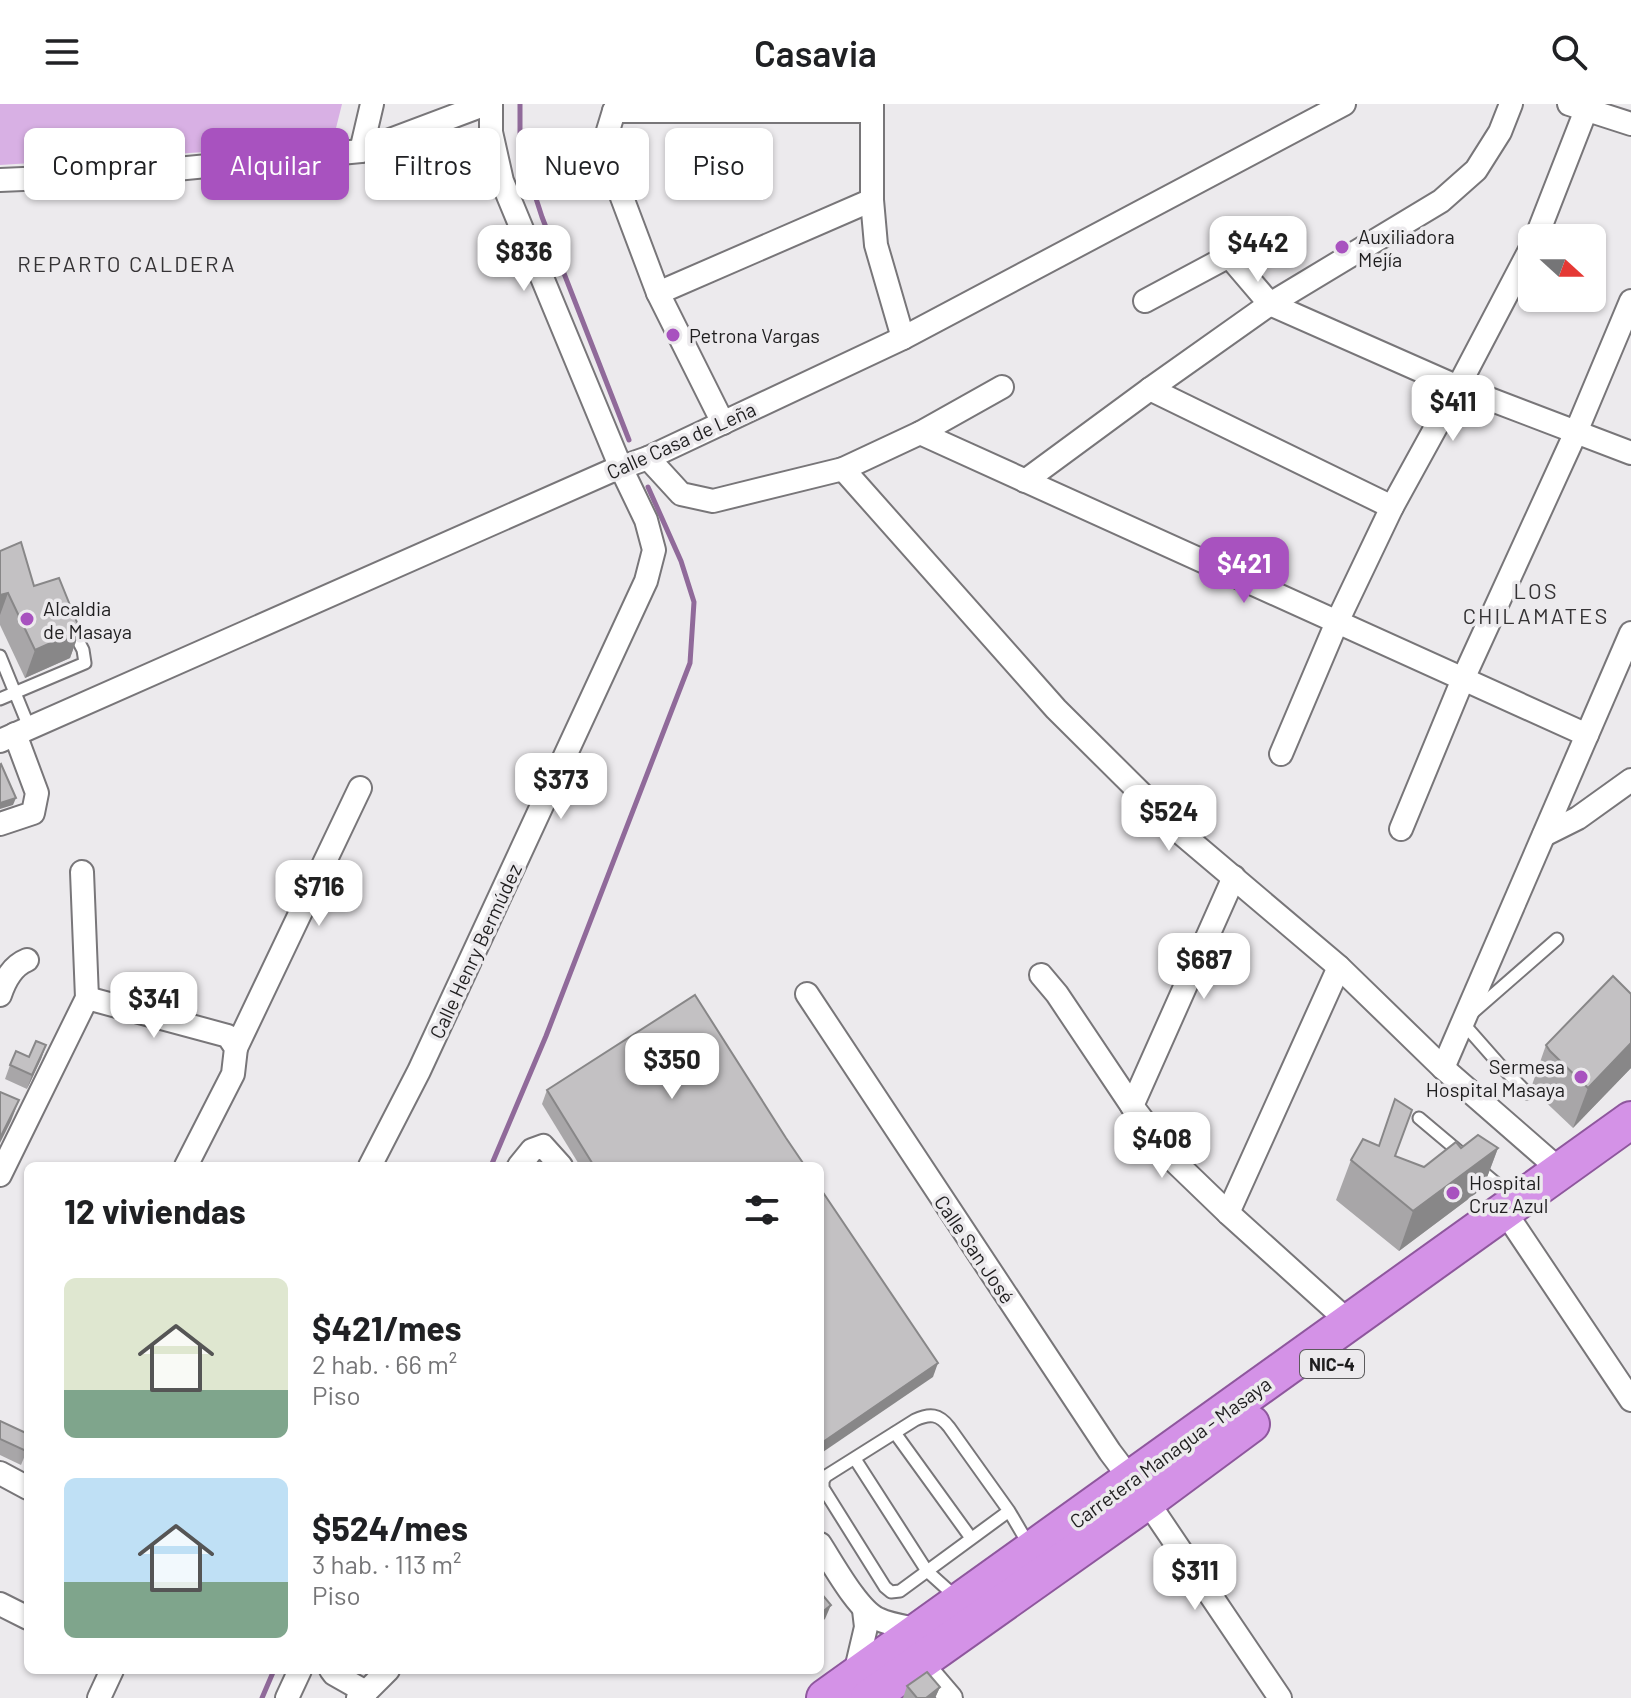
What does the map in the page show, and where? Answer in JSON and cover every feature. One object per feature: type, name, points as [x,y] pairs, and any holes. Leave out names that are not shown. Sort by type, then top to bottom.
[{"type":"highway","name":"Carretera Managua - Masaya","points":[[849,1691],[921,1646],[1139,1490],[1513,1214],[1561,1171],[1631,1120]]},
{"type":"highway","name":"Carretera Managua - Masaya","points":[[1139,1490],[1350,1323],[1513,1214],[1631,1146]]},
{"type":"highway","name":"Carretera Managua - Masaya","points":[[921,1646],[960,1601],[1040,1561]]},
{"type":"street","points":[[361,151],[372,104]]},
{"type":"street","points":[[0,180],[115,175],[361,151],[488,104]]},
{"type":"street","name":"Calle Henry Bermúdez","points":[[372,1162],[419,1071],[646,581],[654,550],[646,520],[621,468],[502,181],[488,104]]},
{"type":"street","name":"Calle Casa de Leña","points":[[15,734],[611,471],[648,458],[903,338],[1344,104]]},
{"type":"street","points":[[1025,481],[1270,304],[1441,201],[1476,170],[1500,132],[1511,104]]},
{"type":"street","points":[[723,423],[658,293],[603,147],[617,107],[872,107],[872,200],[876,245],[903,338]]},
{"type":"street","points":[[1540,224],[1578,107],[1631,124]]},
{"type":"street","points":[[658,293],[872,200]]},
{"type":"street","points":[[1145,301],[1229,256],[1270,304],[1458,387],[1631,453]]},
{"type":"street","points":[[1281,754],[1337,622],[1392,507],[1518,273]]},
{"type":"street","points":[[1401,829],[1463,679],[1576,432],[1631,301]]},
{"type":"street","points":[[648,458],[681,494],[713,501],[843,469],[920,433],[1002,387]]},
{"type":"street","points":[[1150,389],[1392,507]]},
{"type":"street","points":[[920,433],[1587,735]]},
{"type":"street","points":[[843,469],[1056,709],[1182,834],[1339,967],[1443,1068],[1561,1171]]},
{"type":"street","points":[[1443,1068],[1631,633]]},
{"type":"street","points":[[0,824],[33,813],[37,793],[15,734]]},
{"type":"street","points":[[1544,835],[1578,818],[1631,780]]},
{"type":"street","points":[[188,1162],[233,1074],[236,1048],[360,788]]},
{"type":"street","points":[[0,1175],[87,998],[82,872]]},
{"type":"street","points":[[1132,1106],[1234,877]]},
{"type":"street","points":[[0,995],[17,964],[27,960]]},
{"type":"street","points":[[1228,1213],[1339,967]]},
{"type":"street","points":[[1041,975],[1173,1160],[1350,1323]]},
{"type":"street","name":"Calle San José","points":[[807,994],[1110,1452],[1280,1698]]},
{"type":"street","points":[[87,998],[228,1036],[236,1048]]},
{"type":"street","points":[[11,1097],[34,1107]]},
{"type":"street","points":[[522,1162],[532,1150],[543,1146],[557,1162]]},
{"type":"street","points":[[1513,1214],[1631,1400]]},
{"type":"street","points":[[0,1473],[24,1486]]},
{"type":"street","points":[[824,1550],[864,1610],[921,1646],[951,1698]]},
{"type":"street","points":[[0,1604],[24,1616]]},
{"type":"street","points":[[849,1691],[866,1627],[864,1610]]},
{"type":"street","points":[[99,1698],[110,1674]]},
{"type":"street","points":[[287,1698],[298,1674]]},
{"type":"street","points":[[334,1674],[362,1695],[384,1674]]},
{"type":"lane","points":[[0,699],[85,663],[83,650],[65,614]]},
{"type":"lane","points":[[0,656],[15,693],[15,734]]},
{"type":"lane","points":[[1527,1093],[1462,1022],[1557,939]]},
{"type":"lane","points":[[1419,1118],[1513,1214]]},
{"type":"lane","points":[[824,1479],[895,1433],[925,1416],[935,1415],[943,1420],[1009,1511],[1040,1561]]},
{"type":"lane","points":[[895,1433],[971,1538]]},
{"type":"lane","points":[[855,1459],[927,1571],[960,1601]]},
{"type":"lane","points":[[824,1490],[891,1592],[900,1591],[1009,1511]]},
{"type":"shaded area","points":[[0,104],[342,104],[336,128],[201,128],[201,152],[185,153],[185,128],[24,128],[24,163],[0,165]]},
{"type":"building","points":[[21,542],[34,586],[59,578],[80,630],[35,650],[8,593],[0,595],[0,551]]},
{"type":"building","points":[[0,765],[16,798],[0,803]]},
{"type":"building","points":[[1613,976],[1631,994],[1631,1043],[1588,1088],[1546,1045]]},
{"type":"building","points":[[695,995],[802,1162],[592,1162],[547,1090]]},
{"type":"building","points":[[36,1041],[46,1045],[32,1075],[10,1065],[16,1051],[29,1057]]},
{"type":"building","points":[[0,1092],[19,1100],[0,1138]]},
{"type":"building","points":[[1395,1099],[1412,1110],[1395,1156],[1424,1167],[1456,1142],[1461,1148],[1478,1135],[1498,1148],[1413,1211],[1351,1160],[1363,1139],[1379,1146]]},
{"type":"building","points":[[824,1194],[938,1363],[824,1441]]},
{"type":"building","points":[[0,1421],[24,1432],[24,1450],[0,1439]]},
{"type":"building","points":[[824,1597],[831,1605],[824,1611]]},
{"type":"building","points":[[927,1672],[940,1687],[926,1698],[917,1698],[907,1686]]},
{"type":"waterway","points":[[520,104],[520,149],[542,217],[629,440]]},
{"type":"waterway","points":[[493,1162],[546,1036],[690,663],[694,602],[681,561],[648,487]]},
{"type":"waterway","points":[[262,1698],[272,1674]]},
{"type":"place","name":"Auxiliadora Mejía","points":[[1342,247]]},
{"type":"place","name":"Petrona Vargas","points":[[673,335]]},
{"type":"place","name":"Alcaldia de Masaya","points":[[27,619]]},
{"type":"place","name":"Sermesa Hospital Masaya","points":[[1581,1077]]},
{"type":"place","name":"Hospital Cruz Azul","points":[[1453,1193]]},
{"type":"district","name":"REPARTO CALDERA","points":[[127,263]]},
{"type":"district","name":"LOS CHILAMATES","points":[[1536,602]]}]
